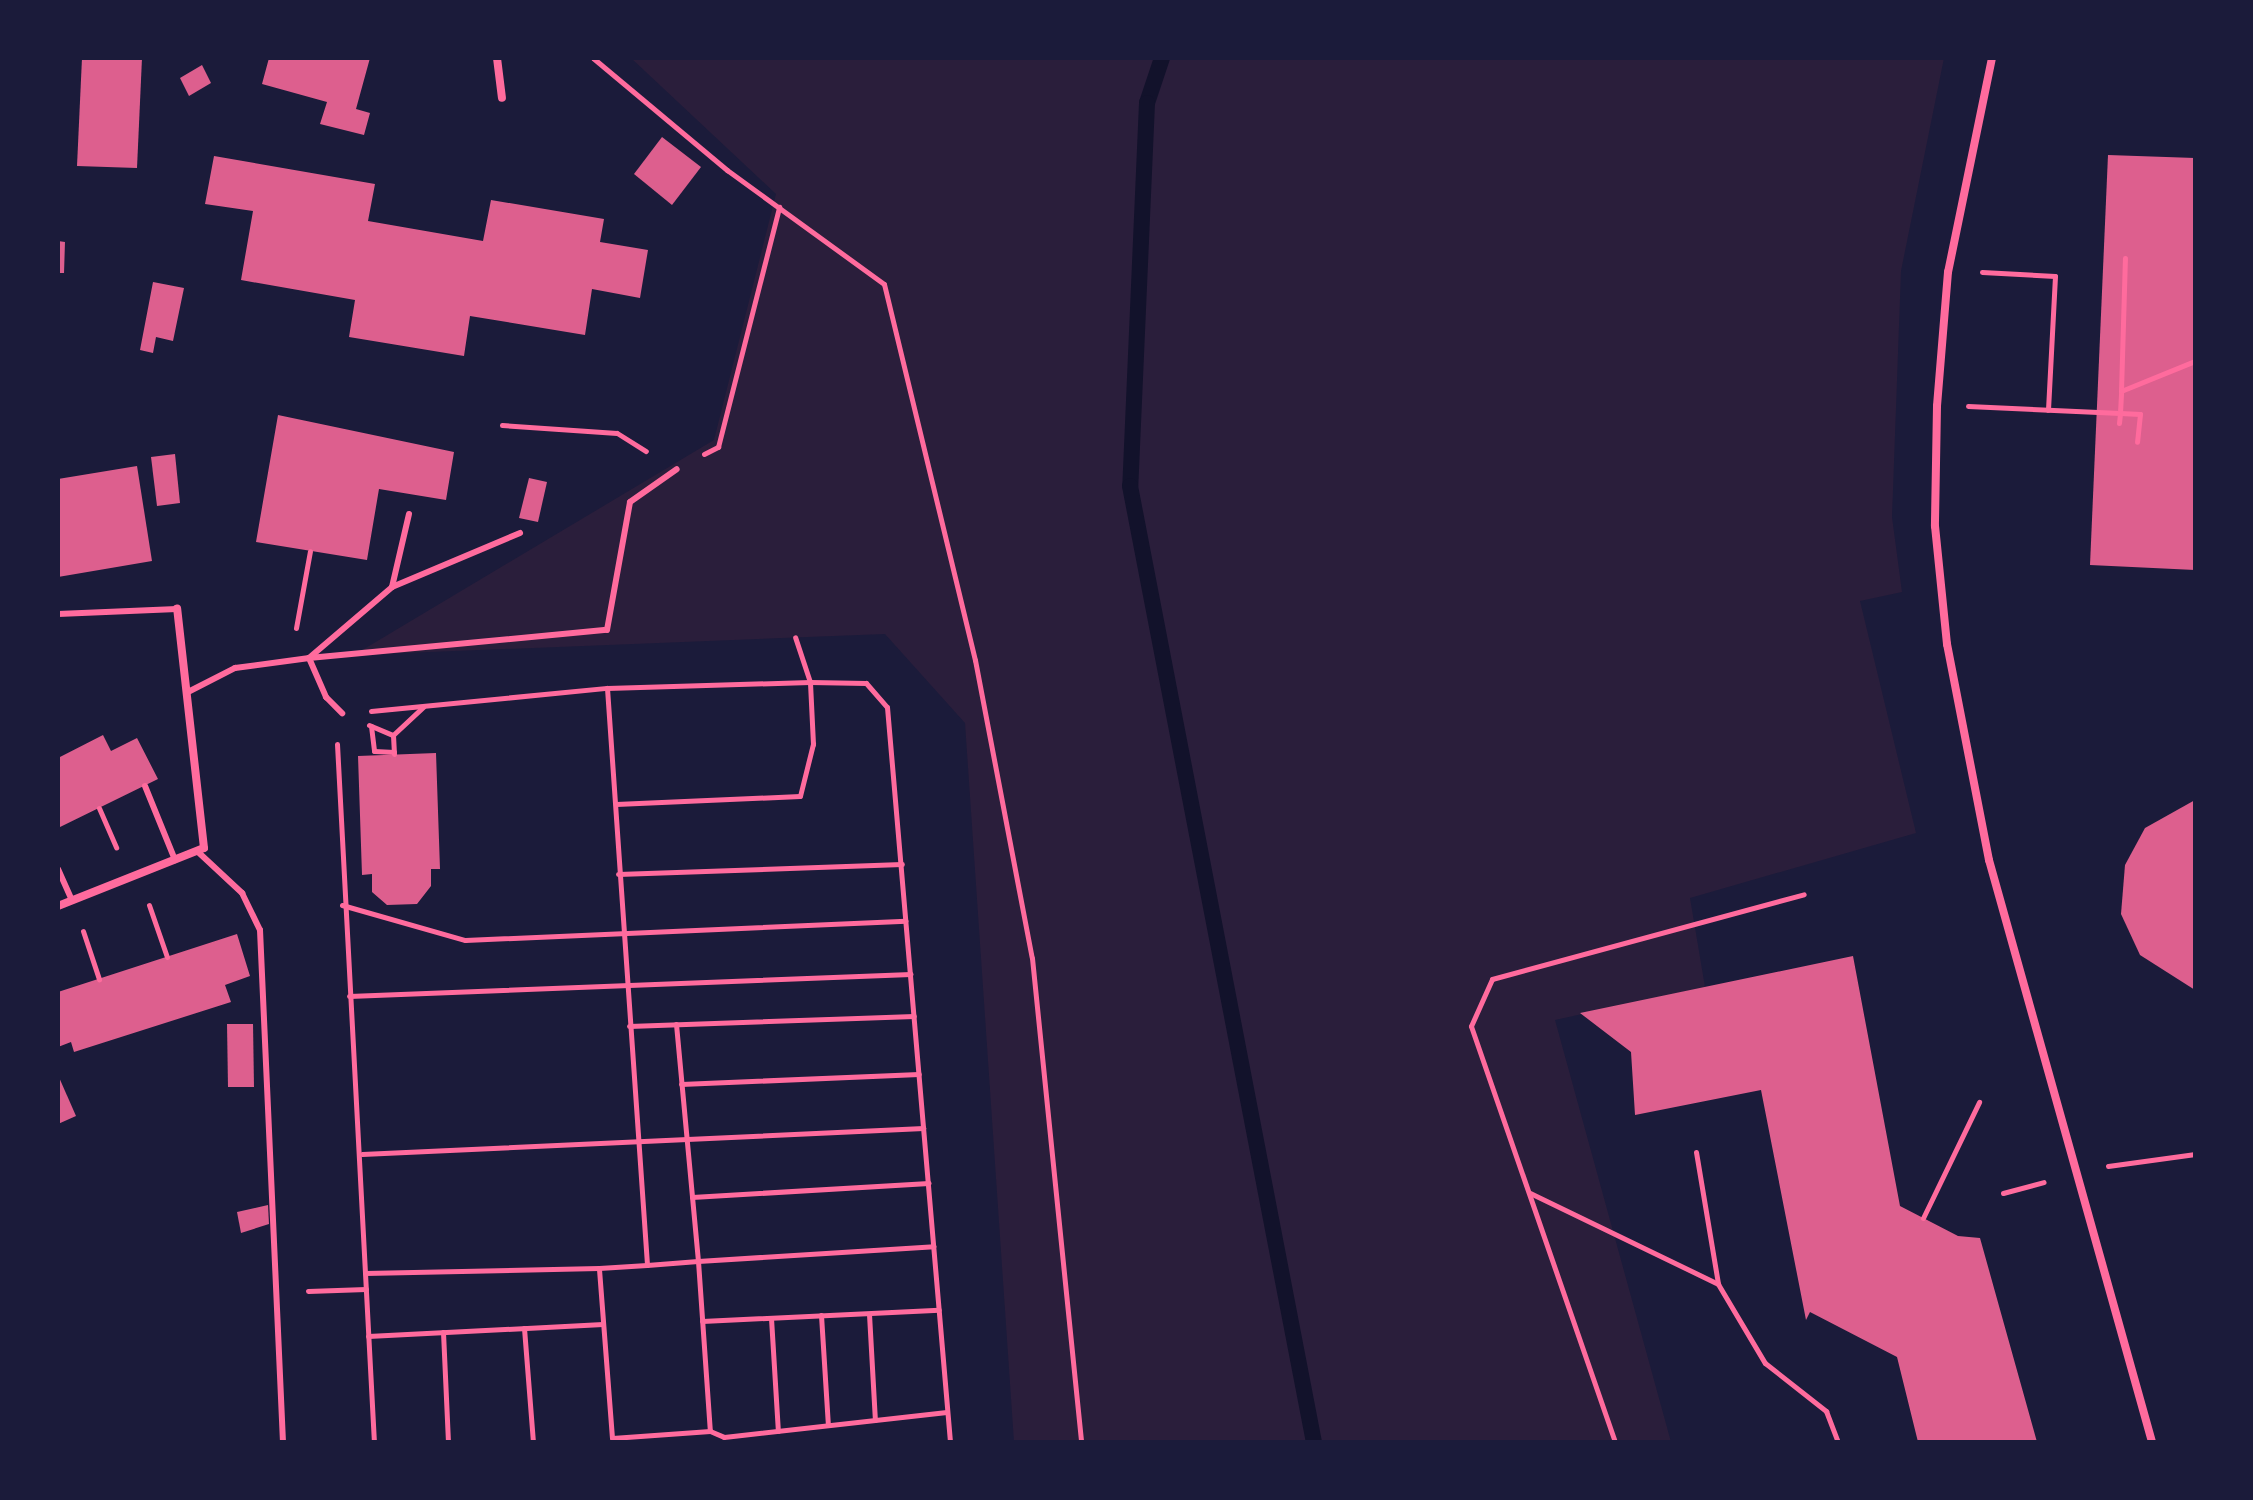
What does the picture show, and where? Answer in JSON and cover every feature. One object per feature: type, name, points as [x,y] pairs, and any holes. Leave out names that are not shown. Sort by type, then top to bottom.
[{"type":"street","points":[[497,58],[502,98]]},
{"type":"street","points":[[1992,58],[1948,272],[1935,526],[1947,644],[1989,860],[2152,1442]]},
{"type":"street","points":[[58,906],[204,848],[177,609]]},
{"type":"lane","points":[[188,692],[235,668],[289,660],[607,630],[630,502],[677,469]]},
{"type":"lane","points":[[392,587],[409,514]]},
{"type":"lane","points":[[309,658],[392,587],[520,533]]},
{"type":"lane","points":[[58,614],[177,609]]},
{"type":"lane","points":[[309,658],[326,697],[342,713]]},
{"type":"lane","points":[[145,786],[175,860]]},
{"type":"lane","points":[[197,851],[242,893],[260,930],[280,1292],[283,1442]]},
{"type":"lane","points":[[58,869],[72,900]]},
{"type":"path","points":[[593,58],[779,207],[884,284],[975,660],[1032,958],[1081,1442]]},
{"type":"path","points":[[502,425],[617,433],[677,469],[718,447],[779,207]]},
{"type":"path","points":[[2119,423],[2125,258]]},
{"type":"path","points":[[1948,272],[2055,276],[2048,410]]},
{"type":"path","points":[[2121,391],[2195,361]]},
{"type":"path","points":[[1979,406],[2140,414],[2137,442]]},
{"type":"path","points":[[289,660],[310,551]]},
{"type":"path","points":[[616,804],[800,796],[813,744],[810,682],[795,637]]},
{"type":"path","points":[[374,1442],[362,1154],[342,905],[334,757],[342,713],[607,688],[810,682],[866,683],[887,707],[950,1442]]},
{"type":"path","points":[[607,688],[647,1265]]},
{"type":"path","points":[[371,725],[374,751],[394,753],[393,735],[424,706]]},
{"type":"path","points":[[99,808],[128,877]]},
{"type":"path","points":[[618,874],[902,864]]},
{"type":"path","points":[[138,873],[167,957]]},
{"type":"path","points":[[1615,1442],[1471,1026],[1492,979],[1804,894]]},
{"type":"path","points":[[72,900],[99,979]]},
{"type":"path","points":[[342,905],[465,940],[906,921]]},
{"type":"path","points":[[349,996],[911,974]]},
{"type":"path","points":[[629,1026],[914,1016]]},
{"type":"path","points":[[676,1024],[710,1431]]},
{"type":"path","points":[[681,1084],[919,1074]]},
{"type":"path","points":[[1923,1218],[1979,1102]]},
{"type":"path","points":[[362,1154],[923,1128]]},
{"type":"path","points":[[1696,1152],[1718,1284],[1765,1363],[1826,1411],[1838,1442]]},
{"type":"path","points":[[2079,1173],[2157,1154],[2195,1154]]},
{"type":"path","points":[[692,1197],[929,1183]]},
{"type":"path","points":[[1529,1192],[1718,1284]]},
{"type":"path","points":[[365,1273],[599,1268],[934,1246]]},
{"type":"path","points":[[599,1268],[611,1440],[710,1431],[724,1437],[947,1412]]},
{"type":"path","points":[[280,1292],[366,1289]]},
{"type":"path","points":[[702,1321],[939,1310]]},
{"type":"path","points":[[869,1314],[875,1420]]},
{"type":"path","points":[[821,1315],[828,1425]]},
{"type":"path","points":[[771,1318],[778,1431]]},
{"type":"path","points":[[368,1336],[603,1324]]},
{"type":"path","points":[[524,1328],[533,1442]]},
{"type":"path","points":[[443,1332],[448,1442]]},
{"type":"path","points":[[666,1434],[667,1442]]},
{"type":"shaded area","points":[[631,58],[1944,58],[1901,271],[1892,517],[1902,592],[1860,601],[1916,833],[1690,898],[1705,987],[1555,1020],[1671,1442],[1014,1442],[965,723],[885,634],[354,655],[714,440],[776,194]]},
{"type":"building","points":[[82,58],[142,58],[137,168],[77,166]]},
{"type":"building","points":[[269,58],[370,58],[356,109],[370,113],[364,135],[320,124],[327,102],[262,84]]},
{"type":"building","points":[[202,65],[211,83],[189,96],[180,78]]},
{"type":"building","points":[[662,137],[701,167],[672,205],[634,174]]},
{"type":"building","points":[[2108,155],[2195,158],[2195,570],[2090,565]]},
{"type":"building","points":[[214,156],[375,184],[368,221],[483,241],[491,200],[604,219],[600,242],[648,250],[640,298],[592,289],[585,335],[470,316],[464,356],[349,337],[355,300],[241,280],[253,211],[205,204]]},
{"type":"building","points":[[58,241],[65,242],[64,273],[58,273]]},
{"type":"building","points":[[153,282],[184,288],[173,341],[156,337],[153,353],[140,350]]},
{"type":"building","points":[[278,415],[454,452],[446,500],[379,489],[367,560],[256,542]]},
{"type":"building","points":[[175,454],[180,503],[157,506],[151,457]]},
{"type":"building","points":[[137,466],[152,561],[58,577],[58,479]]},
{"type":"building","points":[[529,478],[547,482],[538,522],[519,518]]},
{"type":"building","points":[[103,735],[111,751],[137,738],[158,779],[58,828],[58,758]]},
{"type":"building","points":[[436,753],[440,869],[431,869],[431,886],[417,904],[387,905],[372,892],[372,874],[362,875],[358,756]]},
{"type":"building","points":[[2195,800],[2195,990],[2140,955],[2121,914],[2125,865],[2145,828]]},
{"type":"building","points":[[237,934],[250,976],[225,985],[231,1002],[74,1052],[71,1042],[58,1047],[58,992]]},
{"type":"building","points":[[1853,956],[1900,1206],[1958,1236],[1980,1238],[2037,1442],[1918,1442],[1897,1357],[1810,1312],[1806,1320],[1761,1090],[1635,1115],[1631,1052],[1580,1013]]},
{"type":"building","points":[[227,1024],[253,1024],[254,1087],[228,1087]]},
{"type":"building","points":[[58,1075],[76,1116],[58,1124]]},
{"type":"building","points":[[268,1205],[269,1224],[241,1233],[237,1212]]},
{"type":"waterway","points":[[1162,58],[1147,103],[1130,486],[1314,1442]]}]
